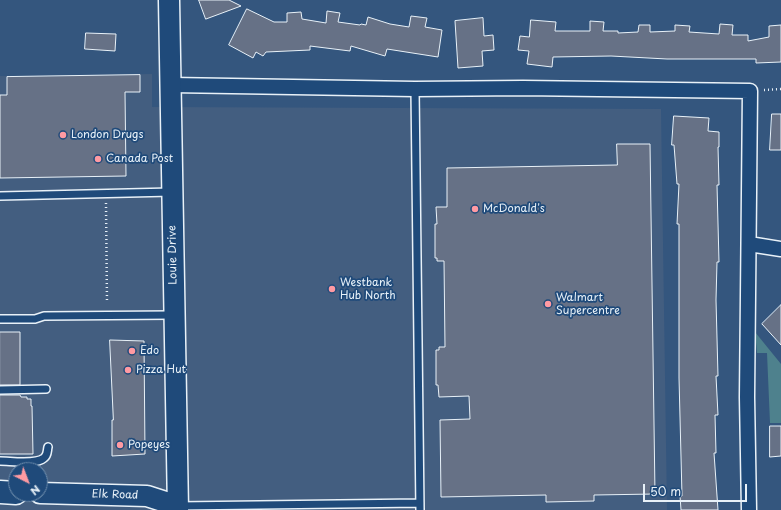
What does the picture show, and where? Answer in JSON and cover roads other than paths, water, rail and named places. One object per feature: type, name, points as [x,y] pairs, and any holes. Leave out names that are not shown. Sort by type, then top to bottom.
[{"type":"street","name":"Louie Drive","points":[[169,0],[176,509]]},
{"type":"street","points":[[171,85],[415,89],[523,88],[750,91],[747,397],[749,510]]},
{"type":"street","points":[[749,244],[781,249]]},
{"type":"street","name":"Elk Road","points":[[48,493],[147,496],[176,509]]},
{"type":"lane","points":[[176,509],[420,507],[415,89]]},
{"type":"lane","points":[[0,196],[172,192]]},
{"type":"lane","points":[[0,319],[35,319],[44,316],[174,315]]},
{"type":"lane","points":[[0,390],[46,389]]},
{"type":"lane","points":[[0,461],[38,462],[45,458],[48,447]]},
{"type":"place","name":"London Drugs","points":[[63,135]]},
{"type":"place","name":"Canada Post","points":[[98,159]]},
{"type":"place","name":"McDonald's","points":[[475,209]]},
{"type":"place","name":"Westbank Hub North","points":[[332,289]]},
{"type":"place","name":"Walmart Supercentre","points":[[548,304]]},
{"type":"place","name":"Edo","points":[[132,351]]},
{"type":"place","name":"Pizza Hut","points":[[128,370]]},
{"type":"place","name":"Popeyes","points":[[120,445]]}]
